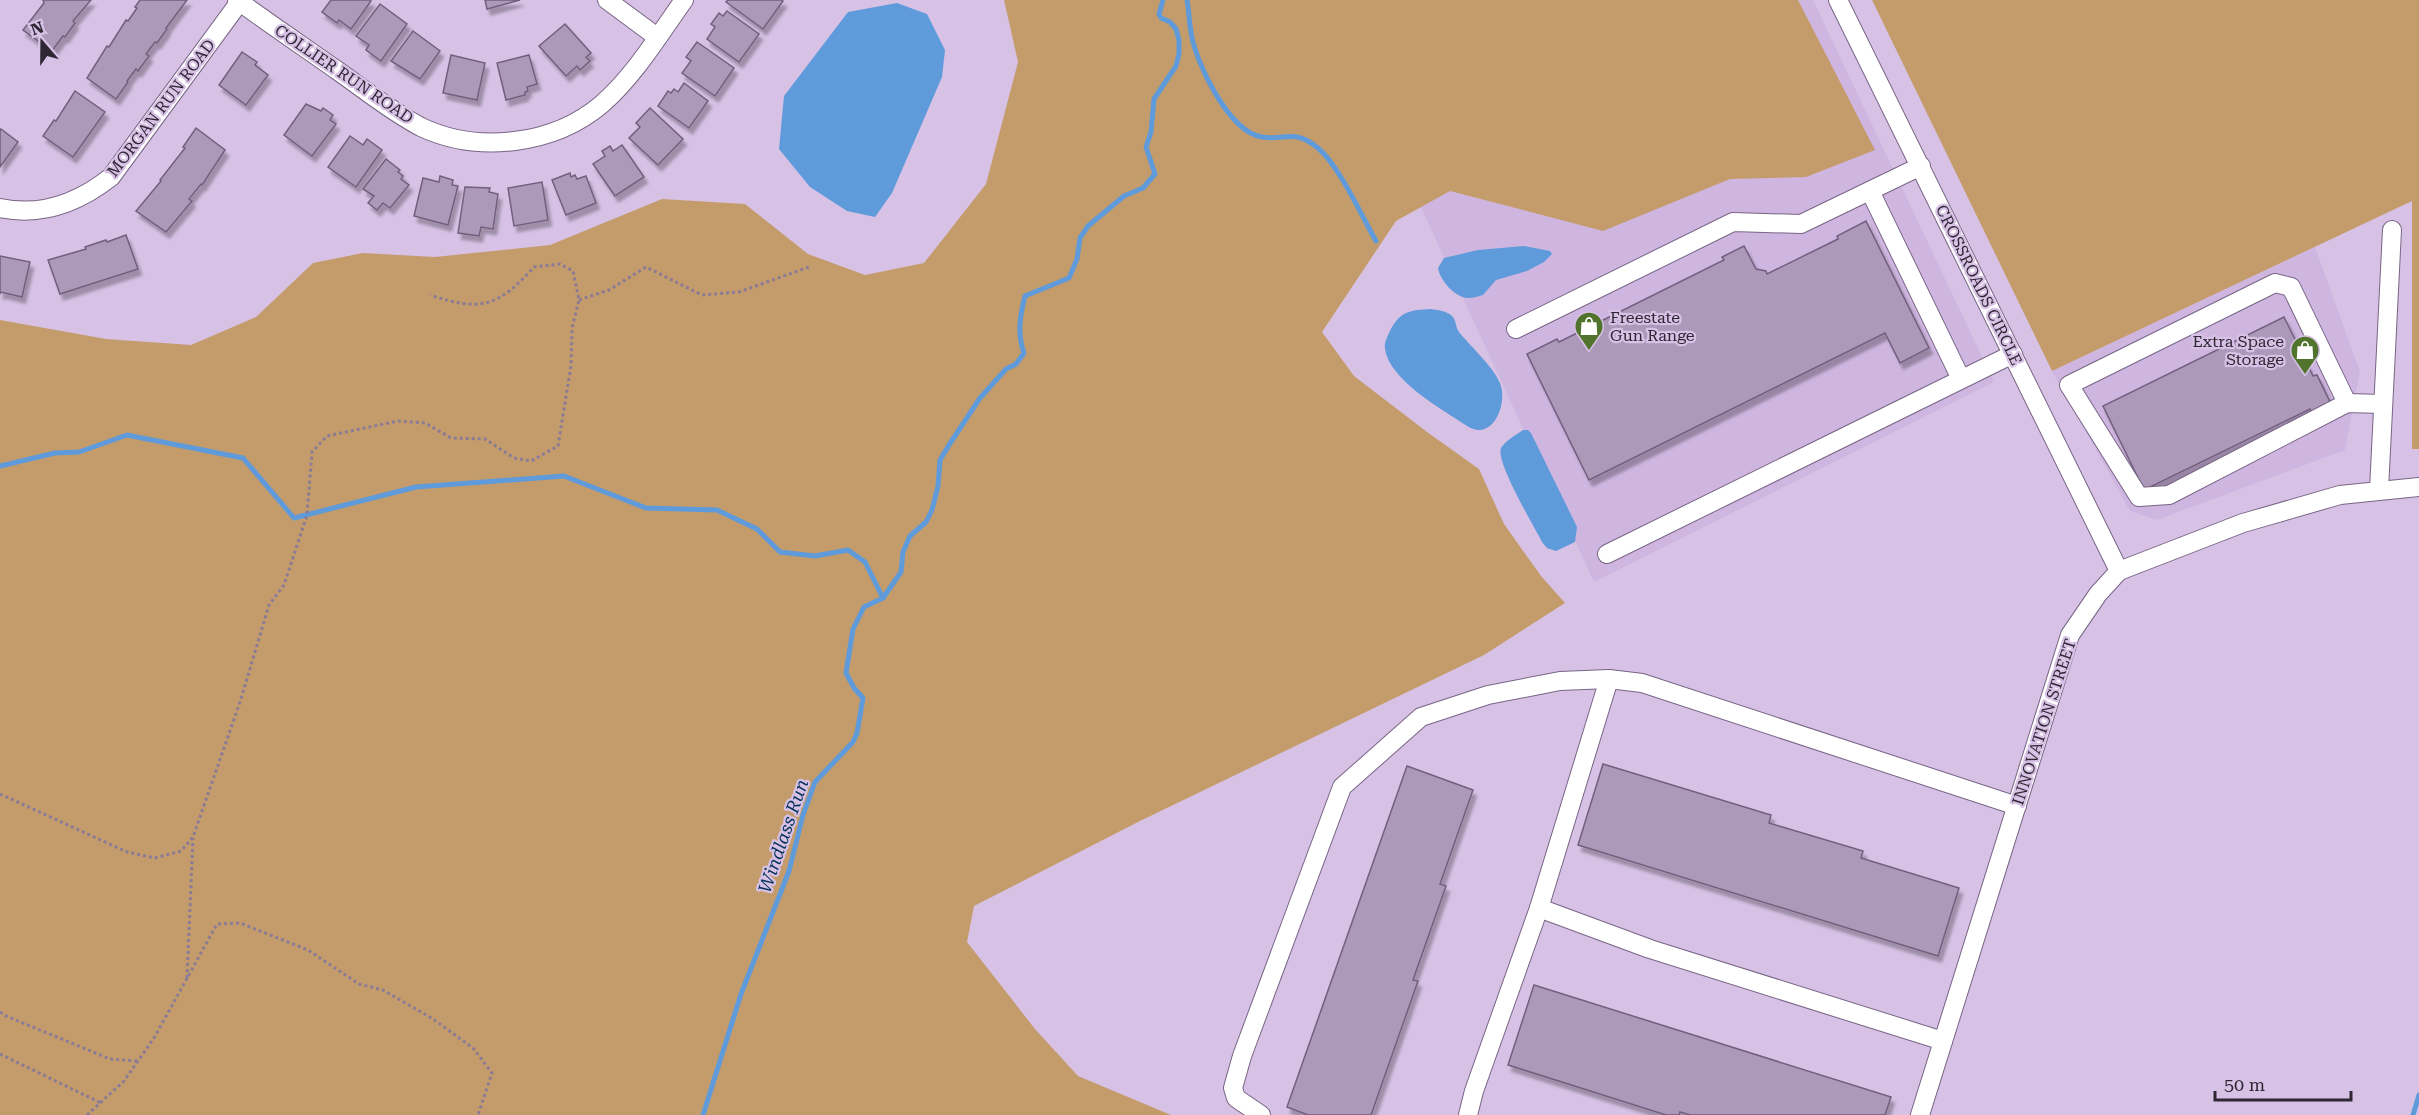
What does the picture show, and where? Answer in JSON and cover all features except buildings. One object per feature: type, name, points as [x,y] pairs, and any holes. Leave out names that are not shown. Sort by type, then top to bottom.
[{"type":"street","points":[[607,0],[657,37]]},
{"type":"street","name":"COLLIER RUN ROAD","points":[[239,1],[407,119],[441,135],[479,142],[505,142],[556,131],[580,119],[600,105],[618,89],[684,0]]},
{"type":"street","name":"CROSSROADS CIRCLE","points":[[1838,0],[2119,571]]},
{"type":"street","name":"MORGAN RUN ROAD","points":[[0,208],[26,212],[72,203],[93,192],[111,177],[239,1]]},
{"type":"street","points":[[1516,329],[1733,222],[1801,224],[1921,166]]},
{"type":"street","points":[[1870,191],[1961,379]]},
{"type":"street","points":[[2379,490],[2392,230]]},
{"type":"street","points":[[2347,404],[2291,287],[2275,283],[2068,385],[2139,497],[2169,495],[2347,404],[2383,404]]},
{"type":"street","points":[[1606,554],[2013,354]]},
{"type":"street","name":"INNOVATION STREET","points":[[1920,1115],[2070,635],[2098,594],[2119,571],[2243,523],[2340,495],[2419,487]]},
{"type":"street","points":[[1261,1115],[1236,1098],[1233,1088],[1242,1056],[1342,787],[1421,717],[1488,695],[1560,681],[1609,679],[1642,683],[2017,806]]},
{"type":"street","points":[[1468,1115],[1474,1091],[1539,908],[1609,679]]},
{"type":"street","points":[[1539,908],[1650,949],[1943,1041]]},
{"type":"path","points":[[186,980],[193,837],[240,702],[269,605],[284,585],[306,515],[312,452],[327,436],[398,421],[425,423],[451,438],[485,439],[514,458],[531,461],[558,446],[571,366],[572,328],[579,300],[573,271],[560,264],[534,267],[520,282],[492,303],[456,304],[430,295]]},
{"type":"path","points":[[579,300],[609,290],[646,267],[702,295],[739,292],[809,267]]},
{"type":"path","points":[[0,794],[127,852],[155,858],[181,851],[193,837]]},
{"type":"path","points":[[87,1115],[124,1081],[154,1038],[217,924],[240,923],[308,950],[359,984],[383,990],[405,1002],[473,1048],[492,1073],[478,1115]]},
{"type":"path","points":[[0,1012],[110,1059],[138,1061]]},
{"type":"path","points":[[0,1054],[101,1103]]},
{"type":"shaded area","points":[[1004,0],[1798,0],[1875,150],[1806,177],[1730,179],[1603,231],[1450,191],[1396,221],[1322,332],[1354,376],[1479,469],[1504,524],[1541,576],[1565,603],[1484,655],[1140,821],[974,906],[967,942],[1035,1029],[1078,1076],[1171,1115],[0,1115],[0,320],[106,339],[191,345],[256,317],[313,263],[363,253],[435,257],[550,245],[662,199],[745,204],[808,254],[865,275],[924,263],[986,184],[1018,62]]},
{"type":"shaded area","points":[[1372,0],[1813,0],[1994,382],[1594,582],[1333,17]]},
{"type":"shaded area","points":[[1872,0],[2419,0],[2419,449],[2412,449],[2412,201],[2052,371]]},
{"type":"shaded area","points":[[2315,247],[2360,372],[2345,450],[2157,520],[2130,511],[2052,371]]},
{"type":"water","points":[[897,3],[927,14],[945,50],[942,77],[892,193],[875,217],[847,211],[810,187],[779,149],[784,96],[848,12]]},
{"type":"water","points":[[1524,246],[1550,251],[1552,254],[1544,262],[1527,271],[1496,280],[1483,295],[1468,298],[1458,295],[1448,287],[1439,273],[1438,268],[1444,258],[1478,250]]},
{"type":"water","points":[[1431,309],[1452,316],[1459,332],[1489,365],[1498,379],[1501,386],[1502,403],[1496,419],[1484,429],[1476,430],[1467,426],[1418,393],[1396,372],[1389,361],[1385,342],[1398,319],[1411,311]]},
{"type":"water","points":[[1523,430],[1531,433],[1577,527],[1575,542],[1556,551],[1547,548],[1542,542],[1509,480],[1501,455],[1503,445]]},
{"type":"waterway","name":"Windlass Run","points":[[703,1115],[741,994],[789,871],[803,815],[815,782],[853,742],[857,733],[863,698],[854,688],[846,673],[853,629],[864,607],[883,598],[901,572],[903,552],[910,536],[926,522],[932,510],[938,486],[940,460],[949,445],[980,398],[1006,369],[1016,364],[1024,353],[1020,339],[1020,324],[1025,296],[1069,278],[1077,259],[1080,238],[1088,226],[1124,196],[1143,188],[1155,174],[1146,147],[1151,132],[1154,99],[1176,66],[1179,54],[1176,29],[1159,14],[1163,0]]},
{"type":"waterway","points":[[1187,0],[1191,32],[1199,60],[1226,109],[1238,123],[1250,132],[1270,138],[1290,136],[1302,138],[1318,148],[1342,179],[1376,241]]},
{"type":"waterway","points":[[0,466],[55,453],[79,452],[127,435],[243,458],[294,518],[416,487],[564,476],[646,508],[717,510],[757,529],[780,552],[815,556],[848,550],[865,562],[883,598]]},
{"type":"waterway","points":[[2413,1115],[2419,1095]]},
{"type":"place","name":"Freestate Gun Range","points":[[1589,352]]},
{"type":"place","name":"Extra Space Storage","points":[[2305,376]]}]
